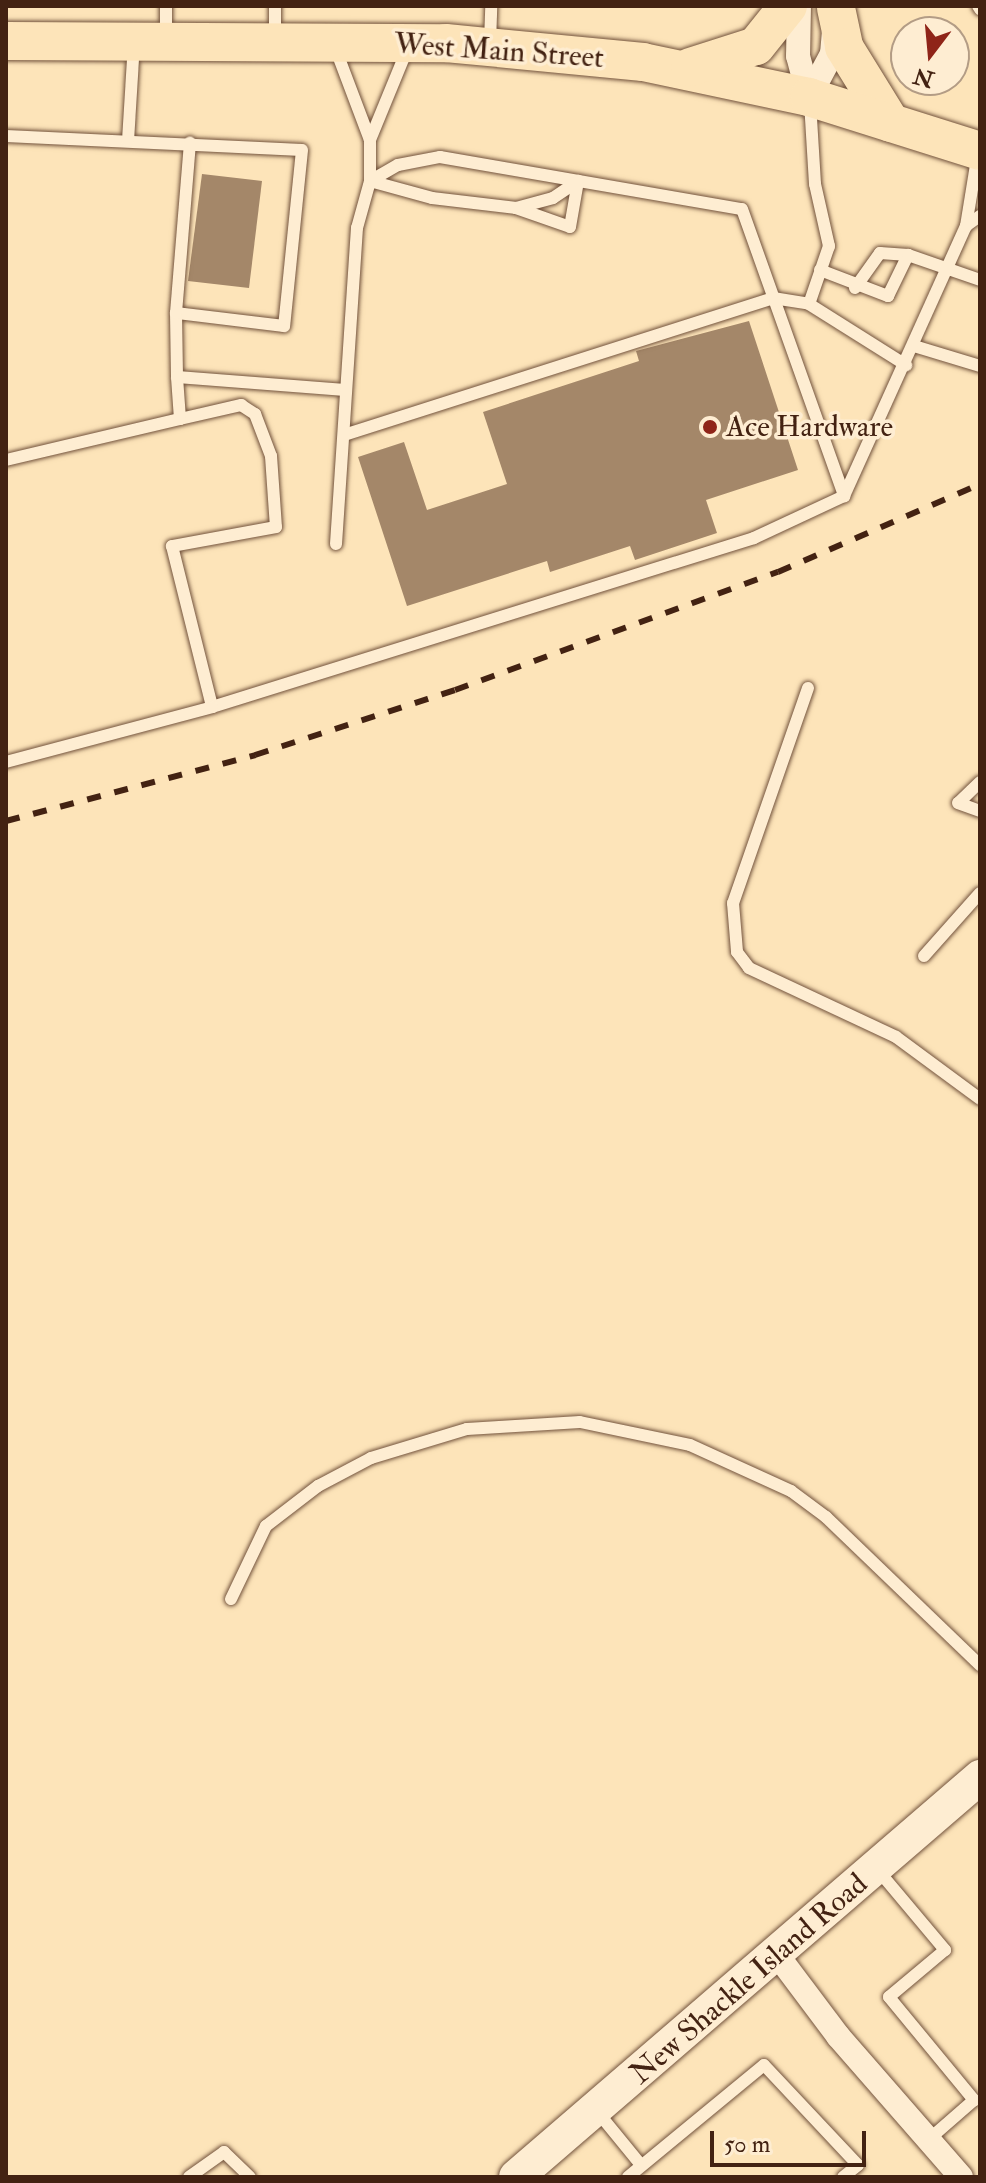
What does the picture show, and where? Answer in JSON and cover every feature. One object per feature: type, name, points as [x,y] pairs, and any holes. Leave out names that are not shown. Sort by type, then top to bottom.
[{"type":"main road","points":[[685,69],[756,46],[788,6]]},
{"type":"main road","points":[[823,7],[891,123]]},
{"type":"main road","name":"West Main Street","points":[[6,41],[275,24],[333,42],[490,46],[685,69],[809,97],[980,150]]},
{"type":"main road","name":"New Shackle Island Road","points":[[516,2177],[778,1956],[980,1777]]},
{"type":"street","points":[[809,97],[832,54],[823,7]]},
{"type":"street","points":[[809,97],[798,56],[823,7]]},
{"type":"street","points":[[778,1956],[927,2141],[961,2177]]},
{"type":"lane","points":[[490,46],[491,6]]},
{"type":"lane","points":[[128,141],[155,30]]},
{"type":"lane","points":[[333,42],[370,140],[370,181],[357,228],[336,544]]},
{"type":"lane","points":[[370,140],[410,43]]},
{"type":"lane","points":[[809,97],[815,184],[829,246],[809,304]]},
{"type":"lane","points":[[6,136],[302,150],[284,326],[176,313]]},
{"type":"lane","points":[[180,419],[176,313],[190,143]]},
{"type":"lane","points":[[6,762],[212,707],[754,538],[844,496],[906,365],[966,226],[980,150]]},
{"type":"lane","points":[[370,181],[398,165],[440,157],[742,209],[844,496]]},
{"type":"lane","points":[[370,181],[432,198],[516,208],[570,227],[578,181]]},
{"type":"lane","points":[[516,208],[553,198],[578,181]]},
{"type":"lane","points":[[966,226],[980,216]]},
{"type":"lane","points":[[855,288],[880,253],[908,255],[980,280]]},
{"type":"lane","points":[[820,270],[855,288],[888,296],[908,255]]},
{"type":"lane","points":[[344,435],[773,298],[809,304],[906,365]]},
{"type":"lane","points":[[914,346],[980,366]]},
{"type":"lane","points":[[177,377],[346,390]]},
{"type":"lane","points":[[6,460],[241,405],[255,414],[271,456],[276,527],[172,546],[212,707]]},
{"type":"lane","points":[[808,688],[733,903],[737,952],[749,968],[896,1037],[980,1099]]},
{"type":"lane","points":[[980,782],[958,803],[980,811]]},
{"type":"lane","points":[[924,956],[980,893]]},
{"type":"lane","points":[[231,1599],[266,1526],[318,1486],[371,1458],[467,1429],[580,1422],[690,1445],[791,1491],[826,1517],[980,1665]]},
{"type":"lane","points":[[877,1869],[945,1950],[889,1997],[974,2100],[927,2141]]},
{"type":"lane","points":[[628,2177],[764,2065],[858,2165],[843,2177]]},
{"type":"lane","points":[[596,2110],[641,2165]]},
{"type":"lane","points":[[189,2177],[224,2152],[250,2177]]},
{"type":"building","points":[[202,174],[262,181],[249,288],[188,281]]},
{"type":"building","points":[[749,321],[798,470],[706,500],[717,533],[635,560],[630,546],[550,572],[547,561],[407,606],[358,457],[404,442],[427,510],[507,484],[483,412],[639,361],[636,351]]},
{"type":"railway","points":[[6,821],[255,755],[455,690],[778,572],[980,484]]},
{"type":"place","name":"Ace Hardware","points":[[710,427]]}]
